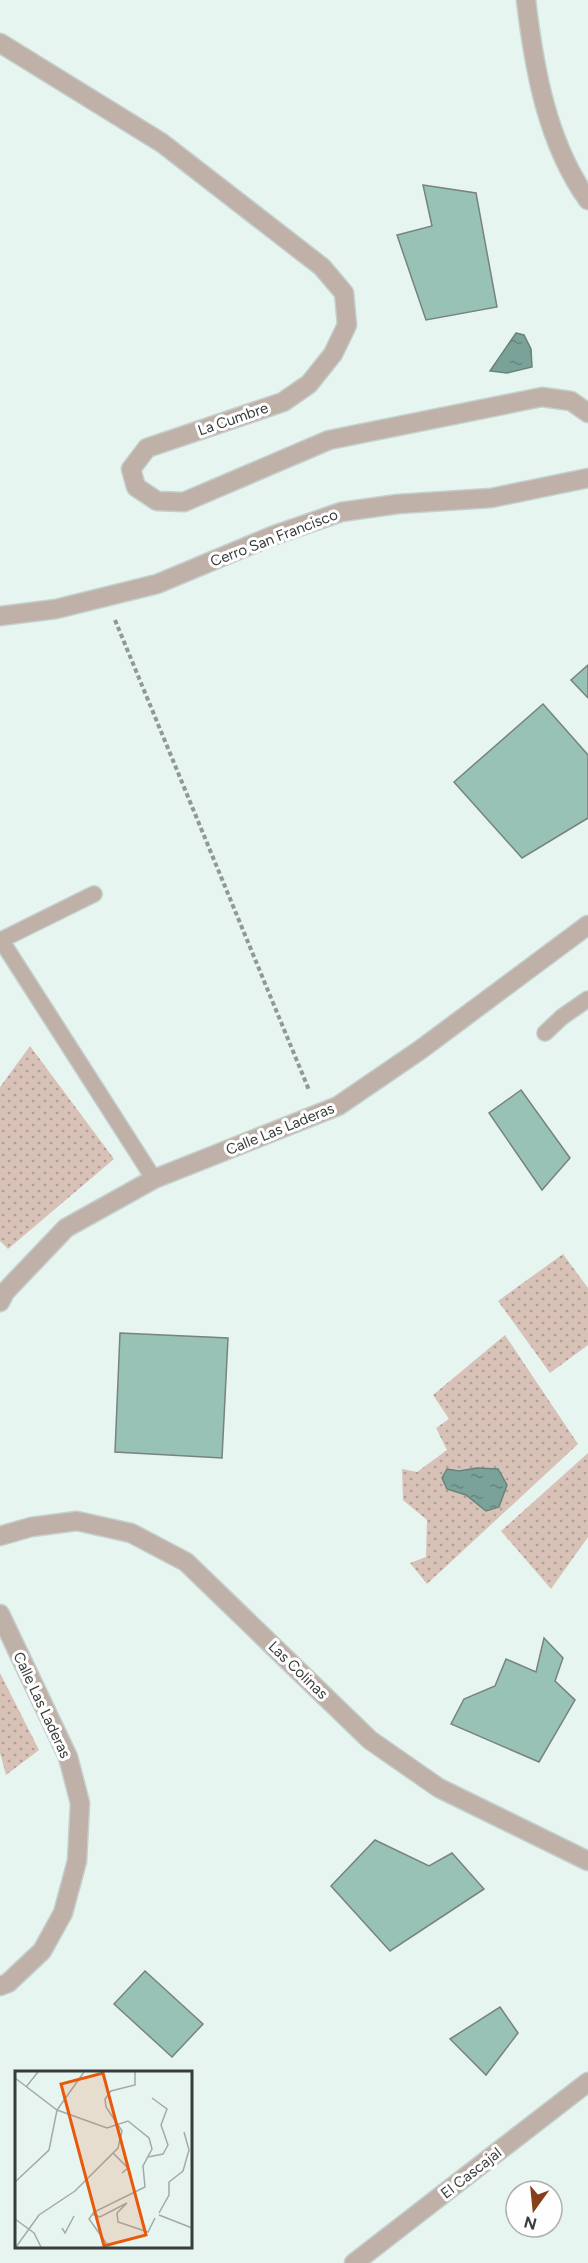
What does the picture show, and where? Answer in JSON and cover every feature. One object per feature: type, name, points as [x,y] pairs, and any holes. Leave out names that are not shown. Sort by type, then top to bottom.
[{"type":"street","points":[[526,0],[536,65],[546,105],[561,150],[579,188],[588,200]]},
{"type":"street","name":"La Cumbre","points":[[0,44],[162,143],[322,267],[344,293],[347,325],[333,354],[309,384],[283,402],[147,448],[131,469],[136,488],[157,501],[184,502],[330,440],[542,397],[571,401],[588,413]]},
{"type":"street","name":"Cerro San Francisco","points":[[0,616],[56,609],[157,584],[272,536],[341,512],[398,504],[491,498],[588,478]]},
{"type":"street","name":"Calle Las Laderas","points":[[0,1302],[5,1292],[66,1228],[154,1179],[338,1106],[420,1050],[588,925]]},
{"type":"street","name":"Las Colinas","points":[[0,1536],[31,1527],[77,1521],[131,1533],[186,1562],[370,1740],[439,1788],[588,1861]]},
{"type":"street","name":"Calle Las Laderas","points":[[0,1614],[68,1757],[80,1803],[77,1861],[63,1913],[42,1951],[8,1983],[0,1986]]},
{"type":"street","name":"El Cascajal","points":[[354,2263],[588,2082]]},
{"type":"lane","points":[[94,894],[1,940],[154,1179]]},
{"type":"lane","points":[[545,1033],[562,1017],[588,999]]},
{"type":"path","points":[[105,597],[318,1114]]},
{"type":"shaded area","points":[[30,1046],[114,1159],[8,1249],[0,1241],[0,1087]]},
{"type":"shaded area","points":[[563,1254],[588,1288],[588,1345],[550,1373],[498,1301]]},
{"type":"shaded area","points":[[505,1335],[578,1444],[427,1584],[410,1563],[426,1557],[427,1520],[403,1500],[402,1469],[417,1472],[447,1450],[436,1428],[449,1419],[433,1395]],"holes":[[[477,1468],[486,1511],[466,1495],[447,1489],[459,1471]]]},
{"type":"shaded area","points":[[588,1453],[588,1537],[551,1589],[501,1531]]},
{"type":"shaded area","points":[[0,1673],[39,1750],[6,1775],[0,1753]]},
{"type":"water","points":[[516,333],[524,335],[531,349],[532,367],[507,373],[490,371]]},
{"type":"water","points":[[477,1468],[498,1469],[507,1485],[499,1507],[486,1511],[466,1495],[447,1489],[442,1478],[447,1469],[459,1471]]},
{"type":"building","points":[[423,185],[476,193],[497,307],[426,320],[397,235],[432,226]]},
{"type":"building","points":[[588,665],[588,698],[571,680]]},
{"type":"building","points":[[543,704],[588,755],[588,818],[522,858],[454,782]]},
{"type":"building","points":[[521,1090],[570,1158],[542,1190],[489,1113]]},
{"type":"building","points":[[120,1333],[228,1338],[222,1458],[115,1452]]},
{"type":"building","points":[[544,1638],[563,1658],[555,1681],[575,1700],[539,1762],[451,1724],[464,1699],[495,1686],[506,1659],[536,1672]]},
{"type":"building","points":[[375,1840],[429,1866],[452,1853],[484,1889],[390,1951],[331,1886]]},
{"type":"building","points":[[145,1971],[203,2024],[172,2057],[114,2004]]},
{"type":"building","points":[[500,2007],[518,2033],[486,2075],[450,2039]]}]
